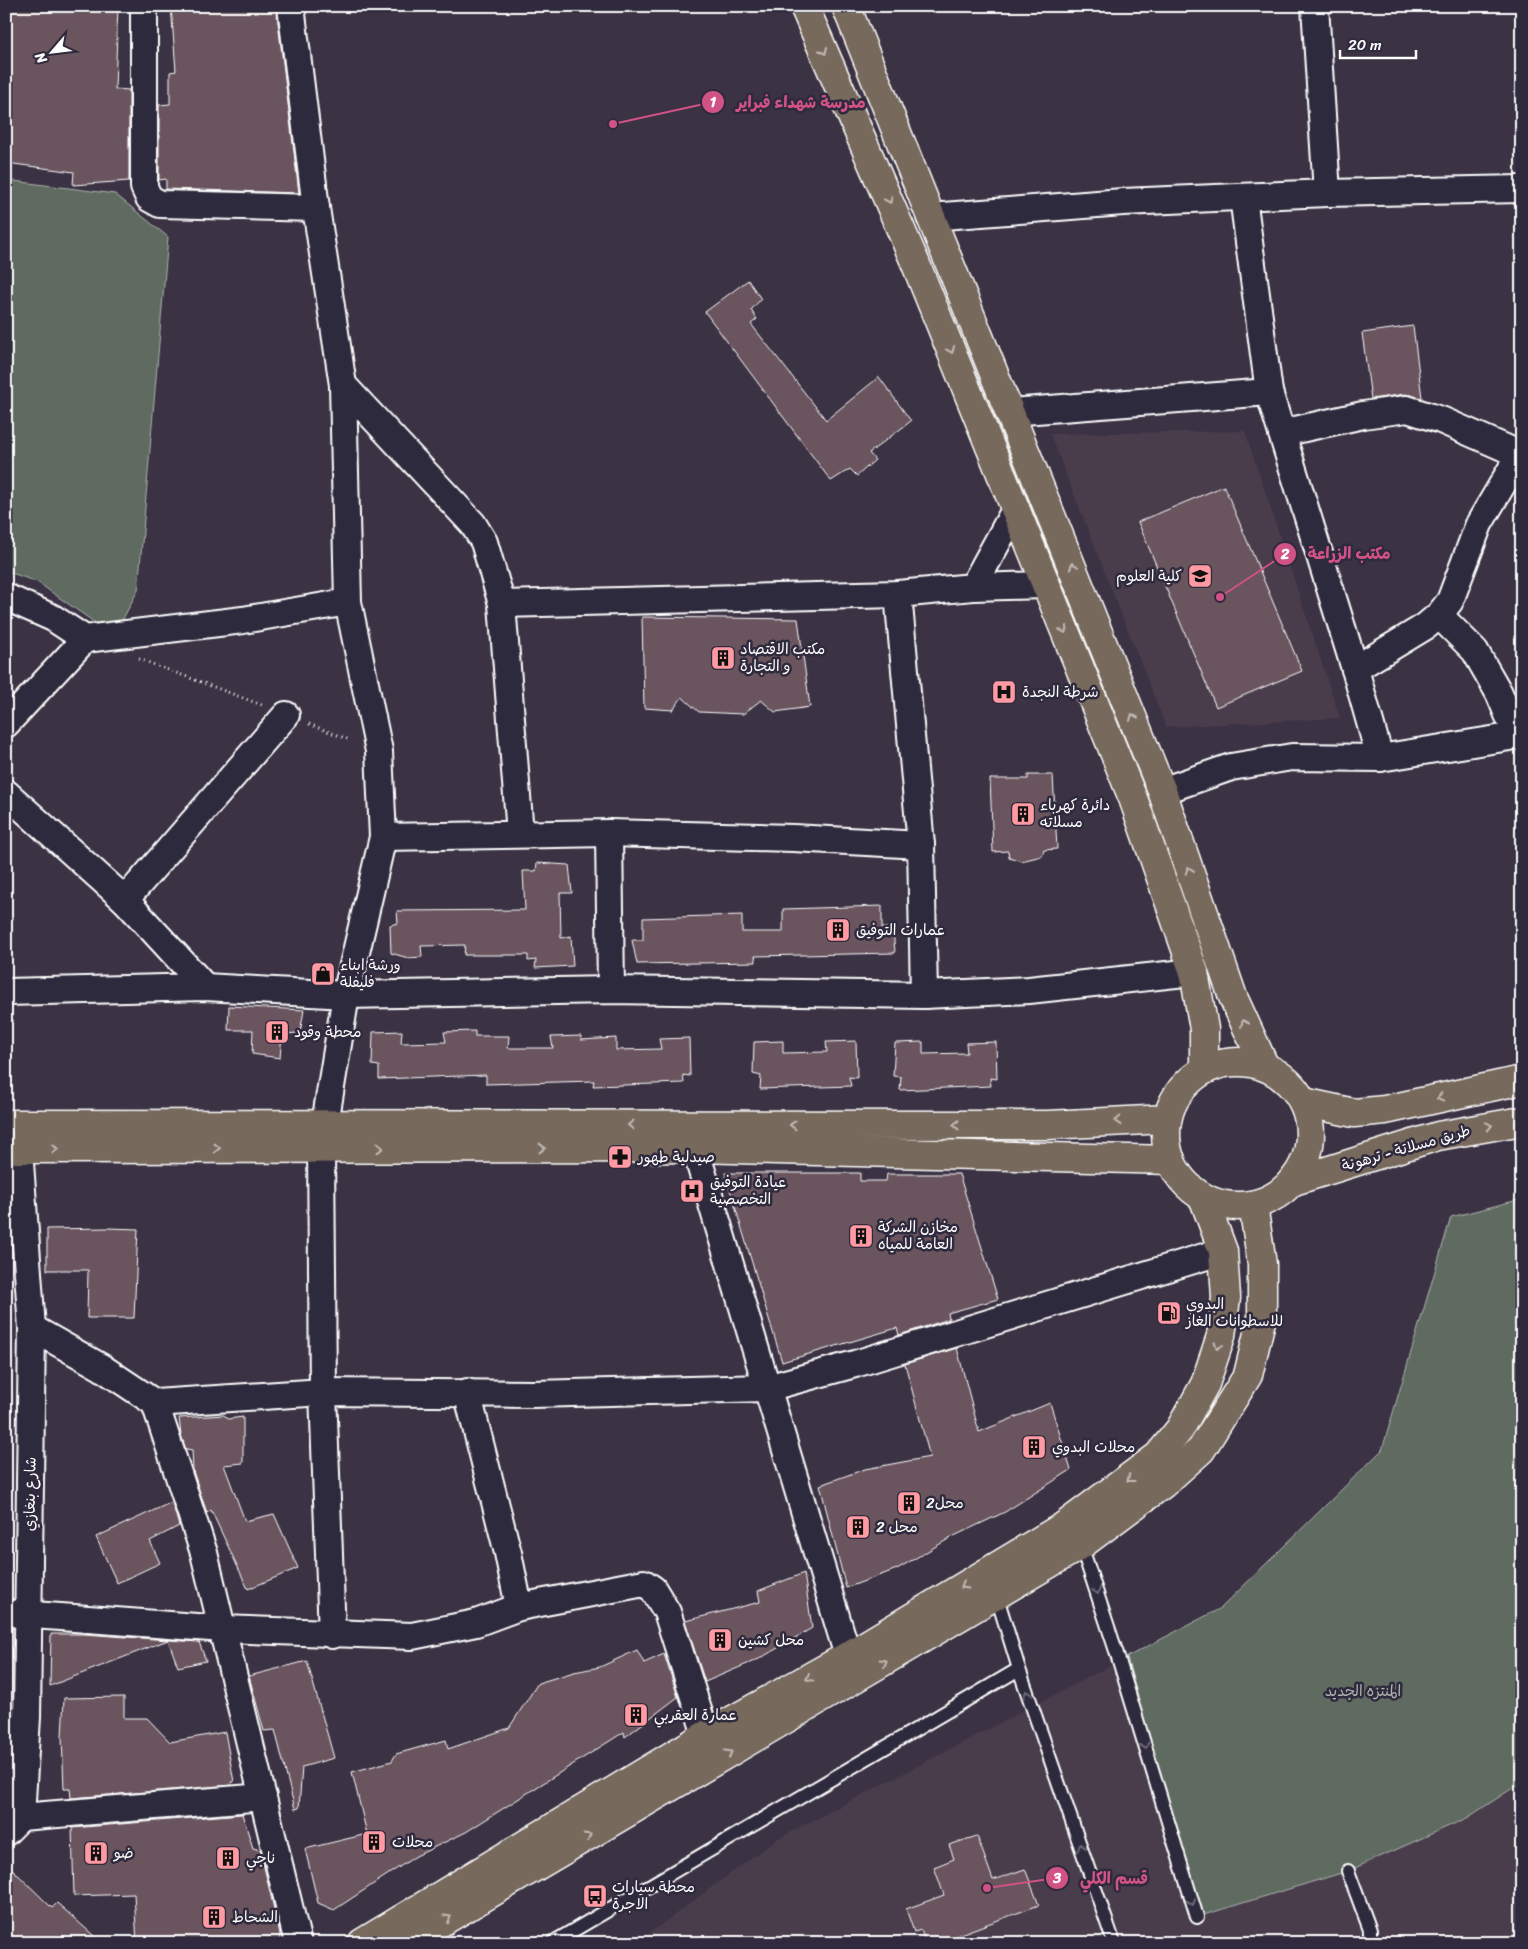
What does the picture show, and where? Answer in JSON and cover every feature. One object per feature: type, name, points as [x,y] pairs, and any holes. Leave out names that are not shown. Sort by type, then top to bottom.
[{"type":"main road","points":[[804,6],[915,262],[1134,801],[1194,972],[1204,1029],[1204,1069]]},
{"type":"main road","points":[[846,6],[1162,790],[1232,997],[1265,1067]]},
{"type":"main road","points":[[1244,1062],[1265,1067],[1287,1081],[1303,1102],[1310,1130],[1306,1158],[1292,1182],[1274,1196],[1253,1205],[1228,1206],[1203,1197],[1178,1175],[1171,1160],[1166,1140],[1167,1119],[1178,1093],[1187,1082],[1204,1069],[1224,1063],[1244,1062]]},
{"type":"main road","points":[[1303,1102],[1354,1113],[1385,1110],[1522,1080]]},
{"type":"main road","points":[[13,1149],[322,1137],[1048,1125],[1167,1119]]},
{"type":"main road","name":"طريق مسلاتة - ترهونة","points":[[1292,1182],[1438,1136],[1522,1121]]},
{"type":"main road","points":[[6,1124],[322,1137],[1171,1160]]},
{"type":"main road","points":[[362,1943],[401,1937],[992,1583],[1064,1526],[1158,1456],[1180,1429],[1205,1384],[1221,1336],[1226,1298],[1223,1251],[1203,1197]]},
{"type":"main road","points":[[992,1583],[1082,1545],[1163,1484],[1200,1450],[1248,1375],[1262,1317],[1262,1264],[1253,1205]]},
{"type":"main road","points":[[401,1937],[706,1735],[851,1668]]},
{"type":"street","points":[[144,6],[144,187],[150,198],[160,204],[316,208]]},
{"type":"street","points":[[291,6],[316,208],[343,385],[348,602],[378,751],[383,837],[346,994],[322,1137],[323,1392],[332,1635]]},
{"type":"street","points":[[1315,6],[1327,194]]},
{"type":"street","points":[[930,217],[1123,202],[1243,196],[1522,188]]},
{"type":"street","points":[[1243,196],[1269,392],[1355,669],[1380,758]]},
{"type":"street","points":[[343,385],[473,524],[484,542],[502,604],[520,834]]},
{"type":"street","points":[[1010,412],[1269,392]]},
{"type":"street","points":[[1282,433],[1363,415],[1407,409],[1441,420],[1521,453],[1479,524],[1450,601],[1439,615],[1426,626],[1355,669]]},
{"type":"street","points":[[973,587],[1016,508]]},
{"type":"street","points":[[502,604],[898,594],[973,587],[1046,585]]},
{"type":"street","points":[[898,594],[921,845],[924,995]]},
{"type":"street","points":[[6,597],[53,618],[85,639],[243,620],[348,602]]},
{"type":"street","points":[[1162,790],[1231,767],[1292,757],[1380,758],[1519,735],[1499,692],[1475,651],[1439,615]]},
{"type":"street","points":[[6,724],[85,639]]},
{"type":"street","points":[[125,900],[286,715]]},
{"type":"street","points":[[6,793],[125,900],[205,987]]},
{"type":"street","points":[[383,837],[608,833],[793,838],[921,845]]},
{"type":"street","points":[[608,833],[611,990]]},
{"type":"street","points":[[6,992],[205,987],[346,994],[611,990],[924,995],[1029,990],[1194,972]]},
{"type":"street","points":[[695,1148],[851,1668]]},
{"type":"street","name":"شارع بنغازي","points":[[13,1149],[32,1328],[17,1613],[27,1717],[14,1824]]},
{"type":"street","points":[[32,1328],[101,1367],[155,1403],[323,1392],[533,1394],[767,1388],[855,1364],[1223,1251]]},
{"type":"street","points":[[467,1392],[508,1553],[519,1607]]},
{"type":"street","points":[[155,1403],[204,1553],[224,1629],[298,1943]]},
{"type":"street","points":[[17,1613],[224,1629],[332,1635],[412,1636],[476,1624],[519,1607],[644,1583],[653,1589],[667,1612],[706,1735]]},
{"type":"street","points":[[14,1824],[263,1797]]},
{"type":"lane","points":[[1082,1545],[1197,1917]]},
{"type":"lane","points":[[992,1583],[1019,1669],[1114,1943]]},
{"type":"lane","points":[[552,1943],[1019,1669]]},
{"type":"lane","points":[[1348,1871],[1370,1930],[1370,1943]]},
{"type":"path","points":[[131,656],[378,751]]},
{"type":"shaded area","name":"كلية العلوم","points":[[1245,431],[1340,718],[1166,727],[1050,434]]},
{"type":"shaded area","points":[[1522,1199],[1522,1943],[636,1943],[777,1839],[1221,1608],[1382,1450],[1451,1217]]},
{"type":"green space","points":[[6,180],[115,194],[168,237],[138,590],[114,636],[37,582],[6,571]]},
{"type":"green space","name":"المنتزه الجديد","points":[[1522,1199],[1522,1782],[1467,1818],[1348,1871],[1197,1917],[1127,1657],[1221,1608],[1382,1450],[1451,1217]]},
{"type":"building","points":[[6,6],[118,6],[115,89],[129,90],[129,181],[73,185],[74,172],[6,163]]},
{"type":"building","points":[[171,6],[276,6],[299,193],[166,189],[166,179],[159,180],[159,105],[170,104],[170,72],[176,71]]},
{"type":"building","points":[[748,280],[761,299],[751,310],[757,319],[751,324],[826,420],[879,377],[911,421],[869,453],[875,460],[857,476],[850,469],[831,481],[705,312]]},
{"type":"building","points":[[1413,326],[1422,398],[1405,394],[1371,399],[1362,333]]},
{"type":"building","points":[[1224,486],[1302,671],[1216,707],[1138,522]]},
{"type":"building","name":"مكتب الاقتصاد و التجارة","points":[[642,617],[798,619],[810,707],[775,712],[761,700],[743,714],[699,712],[682,697],[673,710],[644,708]]},
{"type":"building","name":"دائرة كهرباء مسلاته","points":[[1028,775],[1053,775],[1057,849],[1044,850],[1042,856],[1021,861],[1009,857],[1008,851],[993,852],[990,779],[1028,779]]},
{"type":"building","points":[[537,863],[569,865],[572,893],[560,893],[561,938],[571,936],[573,966],[535,968],[536,960],[528,961],[528,955],[464,955],[465,945],[421,946],[422,957],[408,958],[391,953],[390,925],[398,923],[397,911],[525,910],[523,871],[536,871]]},
{"type":"building","points":[[882,906],[882,928],[893,928],[895,953],[755,956],[756,962],[637,964],[632,940],[643,940],[643,918],[742,915],[742,932],[783,932],[783,909]]},
{"type":"building","name":"محطة وقود","points":[[229,1006],[304,1010],[300,1033],[282,1034],[280,1058],[252,1054],[253,1030],[228,1030]]},
{"type":"building","points":[[402,1031],[401,1043],[446,1042],[444,1032],[475,1031],[475,1036],[509,1036],[508,1048],[553,1048],[551,1037],[581,1036],[581,1040],[616,1038],[616,1050],[661,1049],[659,1039],[689,1038],[690,1076],[683,1075],[684,1083],[593,1086],[594,1081],[486,1084],[486,1075],[379,1079],[379,1066],[372,1065],[373,1032]]},
{"type":"building","points":[[783,1041],[783,1053],[827,1052],[826,1042],[856,1041],[857,1078],[849,1077],[851,1086],[760,1089],[761,1076],[753,1074],[754,1042]]},
{"type":"building","points":[[923,1042],[923,1054],[967,1053],[966,1043],[996,1042],[997,1079],[990,1078],[991,1086],[900,1090],[901,1077],[893,1076],[895,1043]]},
{"type":"building","name":"مخازن الشركة العامة للمياه","points":[[725,1173],[860,1173],[860,1181],[886,1181],[887,1174],[959,1174],[998,1299],[948,1313],[949,1319],[899,1335],[897,1328],[782,1362]]},
{"type":"building","points":[[47,1229],[138,1229],[134,1318],[87,1318],[88,1270],[47,1270]]},
{"type":"building","points":[[957,1348],[979,1432],[1050,1403],[1071,1470],[1005,1512],[952,1537],[897,1569],[846,1588],[820,1485],[865,1469],[930,1457],[905,1364]]},
{"type":"building","points":[[224,1415],[228,1419],[243,1417],[243,1463],[224,1465],[245,1521],[274,1514],[298,1568],[248,1589],[211,1510],[207,1513],[193,1471],[192,1450],[186,1449],[181,1435],[179,1418]]},
{"type":"building","points":[[172,1502],[179,1526],[150,1541],[160,1563],[117,1583],[96,1537]]},
{"type":"building","points":[[804,1573],[812,1628],[759,1659],[705,1682],[685,1621],[760,1602],[758,1591]]},
{"type":"building","points":[[51,1634],[84,1634],[168,1640],[50,1686]]},
{"type":"building","points":[[168,1640],[199,1642],[206,1661],[178,1667]]},
{"type":"building","points":[[637,1650],[644,1663],[664,1654],[678,1697],[625,1737],[624,1732],[466,1832],[416,1856],[334,1910],[318,1903],[305,1849],[367,1834],[352,1772],[392,1761],[396,1754],[446,1740],[448,1749],[509,1728],[538,1683],[574,1672],[600,1667]]},
{"type":"building","points":[[307,1661],[334,1758],[302,1767],[299,1808],[295,1809],[275,1730],[264,1731],[249,1676]]},
{"type":"building","points":[[124,1697],[124,1718],[147,1718],[170,1742],[225,1732],[234,1782],[231,1782],[232,1785],[71,1798],[70,1789],[64,1789],[62,1736],[64,1698]]},
{"type":"building","points":[[242,1814],[253,1848],[260,1850],[280,1934],[279,1943],[137,1943],[134,1894],[74,1896],[72,1828]]},
{"type":"building","points":[[977,1836],[993,1880],[1025,1869],[1039,1905],[936,1943],[926,1943],[921,1930],[914,1932],[906,1909],[944,1895],[934,1867],[954,1859],[949,1845]]},
{"type":"building","points":[[6,1863],[52,1908],[57,1903],[102,1943],[6,1943]]},
{"type":"place","name":"مدرسة شهداء فبراير","points":[[613,124]]},
{"type":"place","name":"كلية العلوم","points":[[1200,576]]},
{"type":"place","name":"مكتب الزراعة","points":[[1220,597]]},
{"type":"place","name":"مكتب الاقتصاد و التجارة","points":[[723,658]]},
{"type":"place","name":"شرطة النجدة","points":[[1004,692]]},
{"type":"place","name":"دائرة كهرباء مسلاته","points":[[1023,814]]},
{"type":"place","name":"عمارات التوفيق","points":[[838,930]]},
{"type":"place","name":"ورشة ابناء فليفلة","points":[[323,974]]},
{"type":"place","name":"محطة وقود","points":[[277,1032]]},
{"type":"place","name":"صيدلية طهور","points":[[620,1157]]},
{"type":"place","name":"عيادة التوفيق التخصصية","points":[[692,1191]]},
{"type":"place","name":"مخازن الشركة العامة للمياه","points":[[861,1236]]},
{"type":"place","name":"البدوي للاسطوانات الغاز","points":[[1169,1313]]},
{"type":"place","name":"محلات البدوي","points":[[1034,1447]]},
{"type":"place","name":"محل2","points":[[909,1503]]},
{"type":"place","name":"محل 2","points":[[858,1527]]},
{"type":"place","name":"محل كشين","points":[[720,1640]]},
{"type":"place","name":"عمارة العقربي","points":[[636,1715]]},
{"type":"place","name":"محلات","points":[[374,1842]]},
{"type":"place","name":"ضو","points":[[96,1853]]},
{"type":"place","name":"ناجي","points":[[228,1858]]},
{"type":"place","name":"قسم الكلي","points":[[987,1888]]},
{"type":"place","name":"محطة سيارات الاجرة","points":[[595,1896]]},
{"type":"place","name":"الشحاط","points":[[214,1917]]}]
